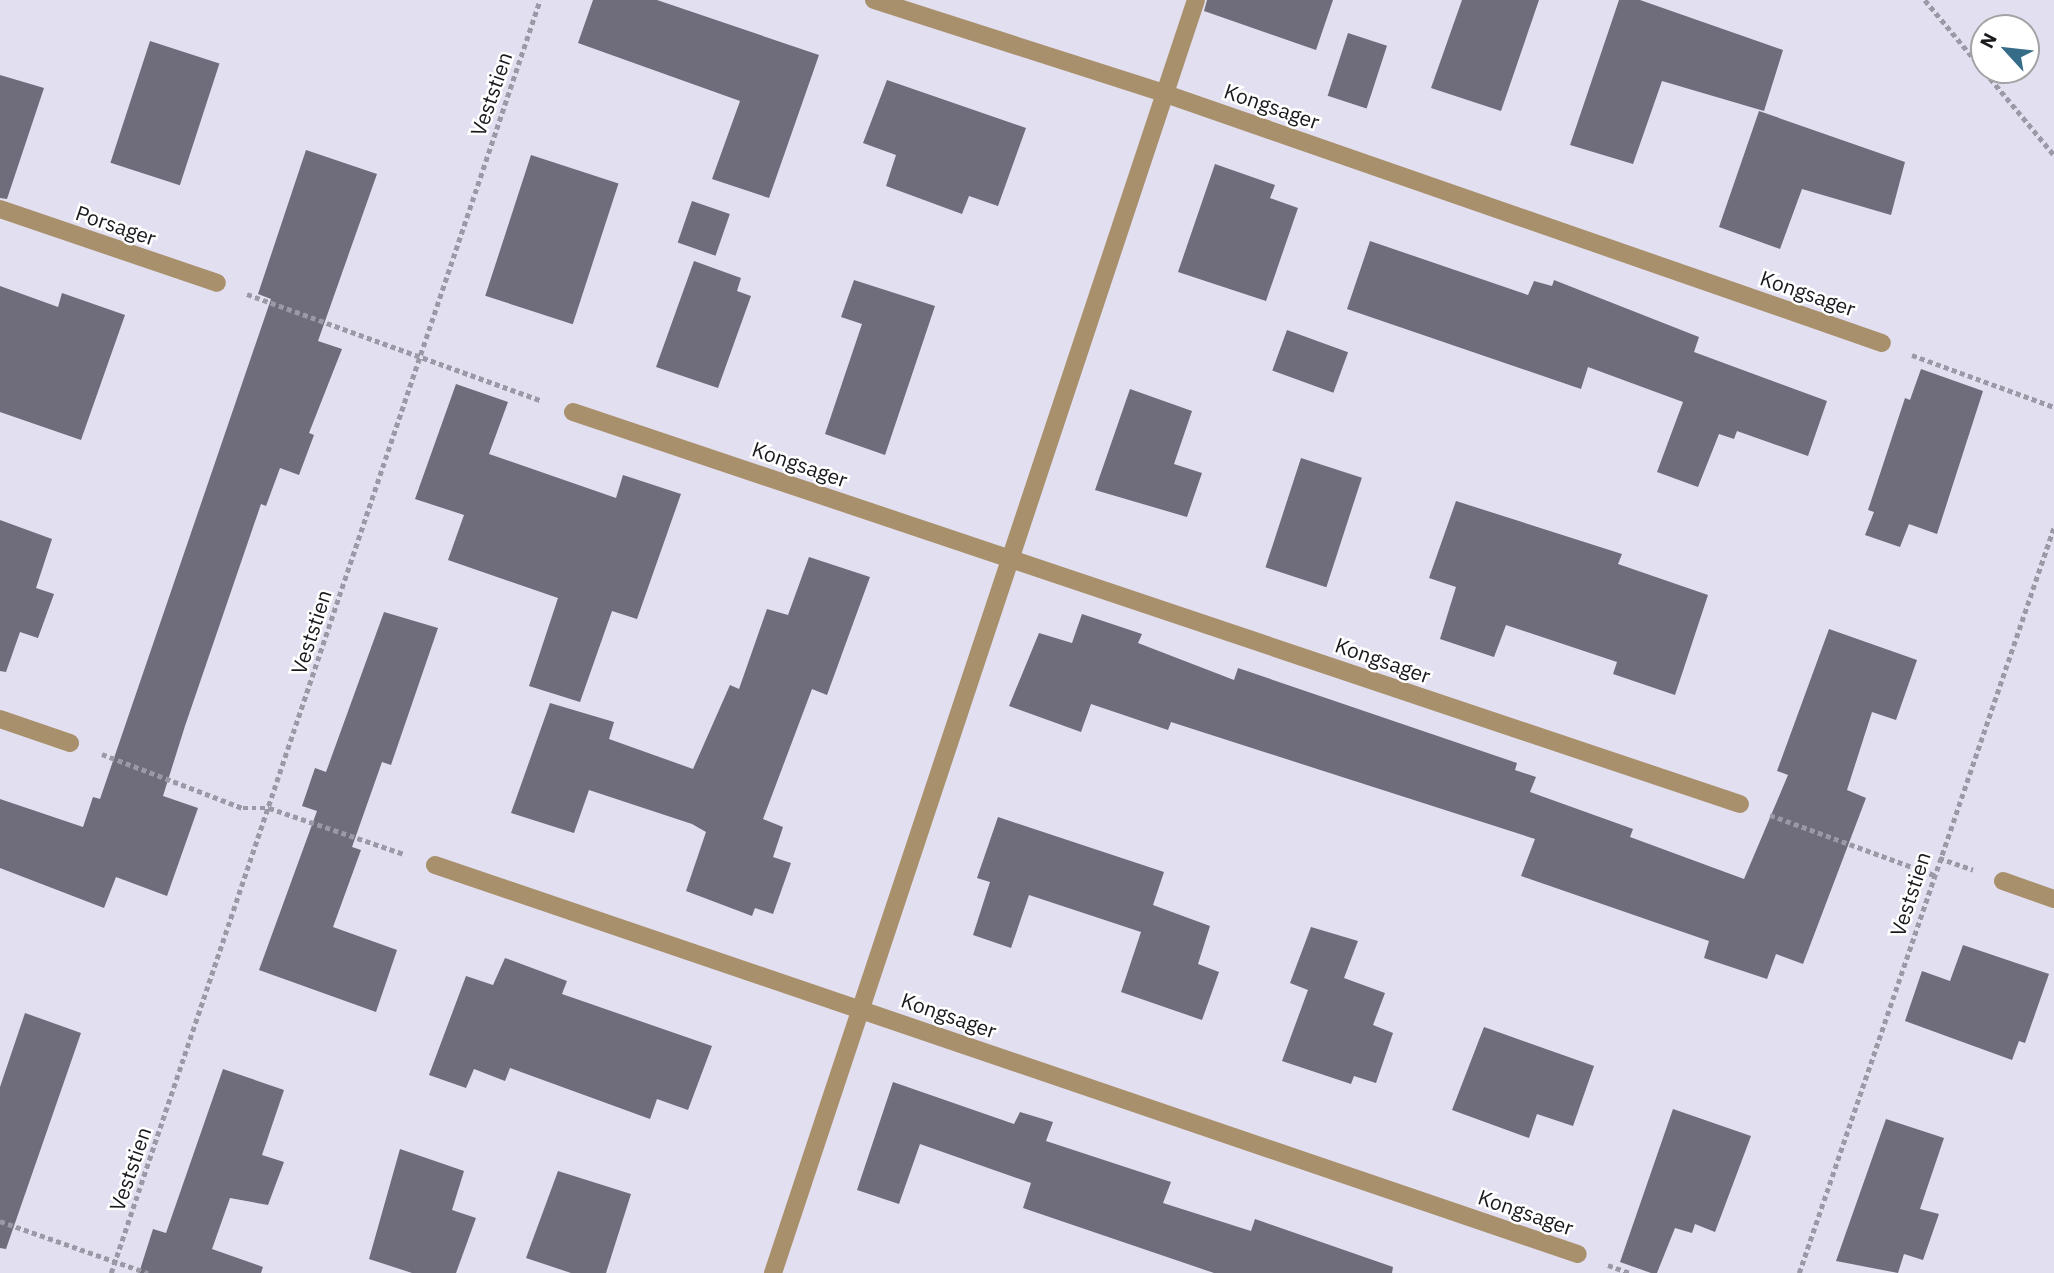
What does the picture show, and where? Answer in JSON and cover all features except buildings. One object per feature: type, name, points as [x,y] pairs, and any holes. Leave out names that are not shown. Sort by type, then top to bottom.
[{"type":"street","name":"Kongsager","points":[[874,0],[1163,93],[1882,343]]},
{"type":"street","points":[[773,1273],[863,1009],[1163,93],[1196,0]]},
{"type":"street","name":"Porsager","points":[[0,209],[217,283]]},
{"type":"street","name":"Kongsager","points":[[573,412],[1740,804]]},
{"type":"street","points":[[0,719],[70,743]]},
{"type":"street","name":"Kongsager","points":[[435,865],[1577,1254]]},
{"type":"street","points":[[2004,881],[2054,899]]},
{"type":"path","name":"Veststien","points":[[111,1273],[540,0]]},
{"type":"path","points":[[1925,0],[2054,155]]},
{"type":"path","points":[[217,283],[573,412]]},
{"type":"path","points":[[1882,343],[2054,407]]},
{"type":"path","name":"Veststien","points":[[1799,1273],[2054,527]]},
{"type":"path","points":[[70,743],[243,808],[269,808],[435,865]]},
{"type":"path","points":[[1740,804],[1934,875]]},
{"type":"path","points":[[0,1221],[148,1273]]}]
